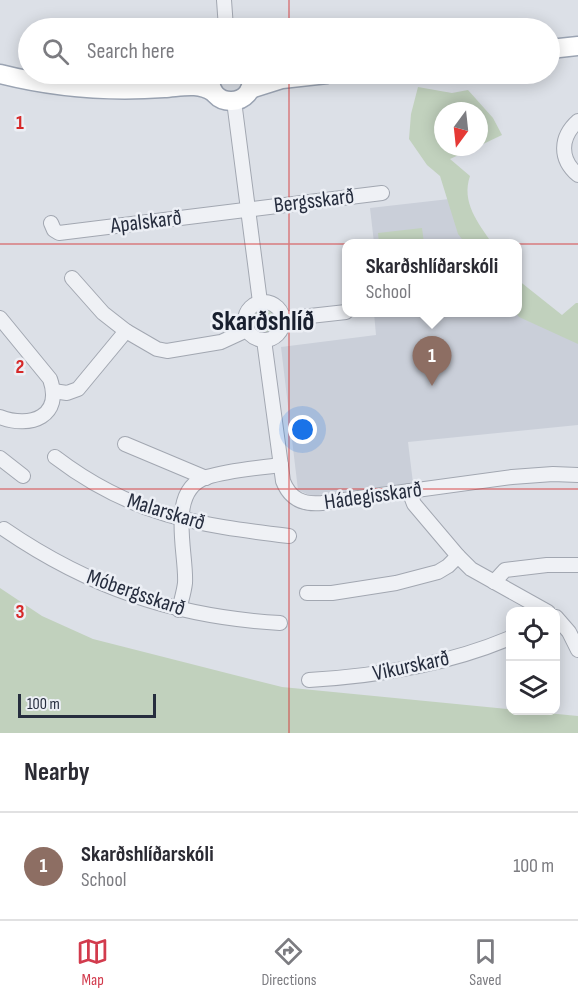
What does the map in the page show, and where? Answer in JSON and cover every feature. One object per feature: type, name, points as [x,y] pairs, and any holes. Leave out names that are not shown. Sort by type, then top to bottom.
[{"type":"main road","points":[[560,41],[578,39]]},
{"type":"main road","points":[[560,47],[578,45]]},
{"type":"main road","points":[[0,66],[18,70]]},
{"type":"main road","points":[[0,74],[18,78]]},
{"type":"main road","points":[[47,84],[90,90],[138,90],[208,84]]},
{"type":"main road","points":[[213,84],[222,99],[234,101],[246,95],[249,84]]},
{"type":"street","points":[[224,0],[225,18]]},
{"type":"street","points":[[234,101],[260,302]]},
{"type":"street","points":[[578,121],[568,132],[564,148],[569,166],[578,175]]},
{"type":"street","name":"Bergsskarð","points":[[247,209],[382,193]]},
{"type":"street","name":"Apalskarð","points":[[51,223],[54,230],[59,232],[247,209]]},
{"type":"street","points":[[72,278],[103,313],[126,331],[153,347],[167,351],[221,342],[247,330]]},
{"type":"street","points":[[260,302],[266,302],[277,308],[282,319],[278,333],[264,340],[254,337],[247,330],[244,322],[246,313],[260,302]]},
{"type":"street","points":[[282,319],[342,312]]},
{"type":"street","points":[[0,318],[50,379],[53,391],[49,408],[38,419],[21,423],[0,417]]},
{"type":"street","points":[[53,391],[68,393],[78,389],[126,331]]},
{"type":"street","name":"Hádegisskarð","points":[[264,340],[283,481],[289,492],[298,500],[308,504],[532,475],[578,475]]},
{"type":"street","points":[[124,444],[206,478]]},
{"type":"street","name":"Malarskarð","points":[[55,457],[88,480],[126,501],[181,519],[221,528],[289,536]]},
{"type":"street","points":[[0,458],[23,476]]},
{"type":"street","points":[[179,610],[185,583],[181,519],[187,495],[195,485],[206,478],[281,465]]},
{"type":"street","points":[[409,491],[414,504],[471,569],[539,607]]},
{"type":"street","name":"Móbergsskarð","points":[[4,529],[45,556],[89,579],[135,597],[179,610],[232,619],[280,623]]},
{"type":"street","points":[[307,593],[332,593],[396,584],[438,572],[458,556]]},
{"type":"street","points":[[494,582],[505,570],[547,565],[578,565]]},
{"type":"street","points":[[560,623],[569,632],[578,650]]},
{"type":"street","name":"Vikurskarð","points":[[309,680],[358,677],[413,668],[468,653],[506,639]]},
{"type":"shaded area","points":[[458,198],[479,239],[374,239],[370,208]]},
{"type":"shaded area","points":[[522,314],[578,342],[578,425],[408,442],[413,483],[311,496],[298,490],[281,347],[376,335],[374,317],[522,317]]},
{"type":"green space","points":[[418,87],[452,93],[468,90],[479,102],[434,102],[434,156],[456,156],[450,159],[470,176],[469,203],[472,212],[489,239],[462,239],[458,234],[440,176],[427,165],[409,139],[411,114]]},
{"type":"green space","points":[[488,112],[493,118],[502,135],[488,142]]},
{"type":"green space","points":[[422,228],[423,239],[379,239],[378,233]]},
{"type":"green space","points":[[522,283],[562,315],[578,303],[578,344],[519,317],[522,317]]},
{"type":"green space","points":[[264,308],[273,312],[277,321],[273,330],[264,334],[255,330],[251,321],[255,312]]},
{"type":"green space","points":[[0,588],[42,616],[93,639],[282,687],[506,709],[506,715],[578,716],[578,733],[0,733]]},
{"type":"place","name":"Skarðshlíðarskóli","points":[[432,386]]},
{"type":"district","name":"Skarðshlíð","points":[[263,321]]}]
